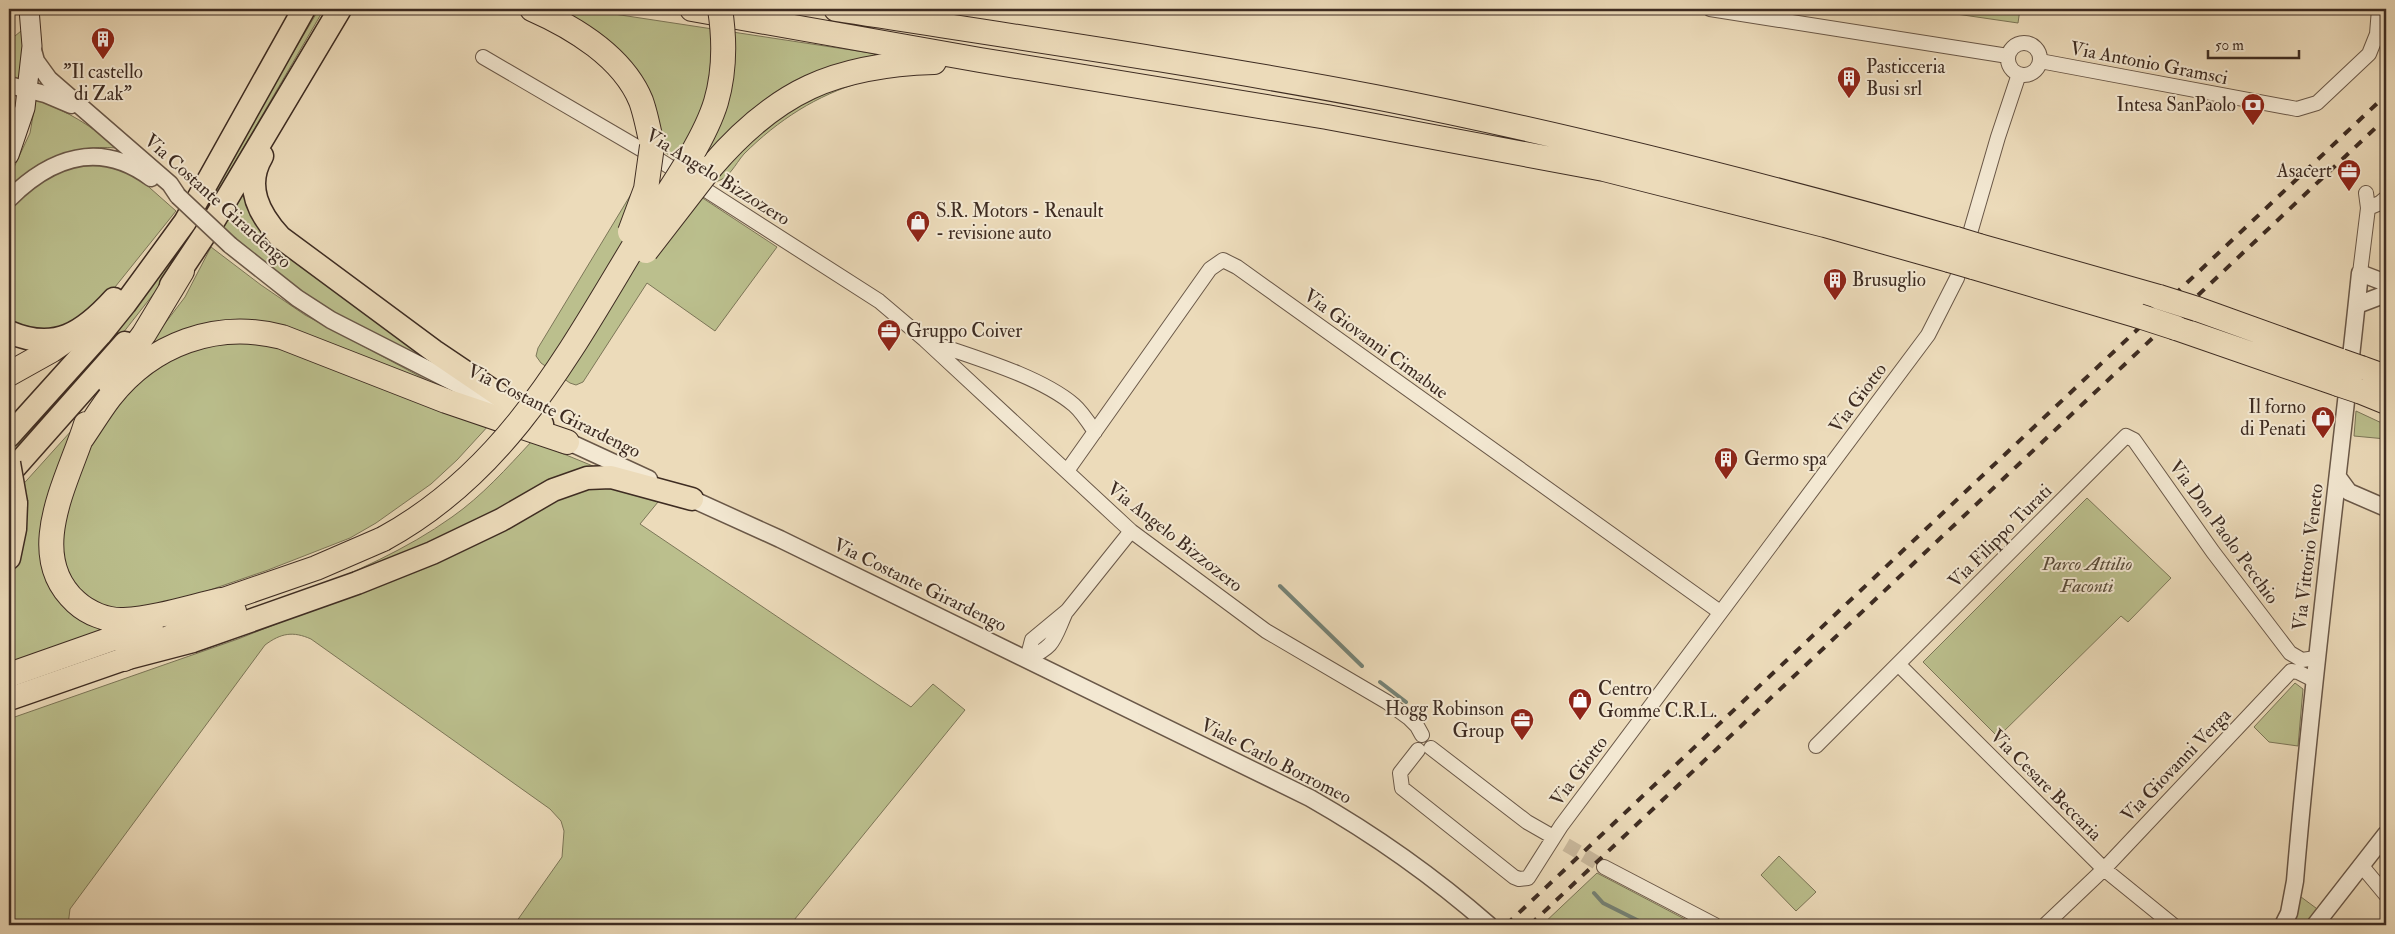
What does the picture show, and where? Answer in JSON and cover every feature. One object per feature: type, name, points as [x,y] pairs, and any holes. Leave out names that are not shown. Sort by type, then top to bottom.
[{"type":"highway","points":[[9,436],[100,335],[170,241],[208,182],[304,9]]},
{"type":"highway","points":[[221,600],[122,620],[92,613],[66,593],[53,568],[50,556],[51,538],[65,481],[88,419],[99,397],[144,334],[340,9]]},
{"type":"highway","points":[[532,9],[573,29],[610,59],[625,76],[641,101],[652,146],[651,164],[643,198],[633,225],[588,321]]},
{"type":"highway","points":[[692,9],[980,60],[1327,117],[1604,169],[1824,225],[1952,250],[2159,298],[2196,309],[2350,376],[2386,402]]},
{"type":"highway","points":[[124,659],[194,626],[307,584],[429,511],[484,463],[530,409],[588,321],[688,157],[715,104],[724,54],[720,9]]},
{"type":"highway","points":[[836,9],[1231,70],[1378,98],[1609,148],[1830,204],[1952,250]]},
{"type":"highway","points":[[888,9],[1024,30],[1091,48]]},
{"type":"highway","points":[[588,321],[663,230],[711,167],[739,136],[766,113],[803,90],[830,78],[878,65],[980,60]]},
{"type":"highway","points":[[285,100],[273,136],[260,159],[254,175],[254,191],[258,207],[266,222],[280,238],[328,274],[434,351],[567,442]]},
{"type":"highway","points":[[9,374],[52,350],[75,334],[107,306],[134,275],[170,241]]},
{"type":"highway","points":[[1976,256],[2176,328],[2350,376],[2386,377]]},
{"type":"highway","points":[[9,474],[105,367],[182,271]]},
{"type":"highway","points":[[82,438],[110,397],[127,378],[158,354],[206,335],[234,331],[258,331],[282,337],[446,400],[567,442]]},
{"type":"highway","points":[[9,332],[38,340],[61,338],[75,334]]},
{"type":"highway","points":[[9,463],[16,503],[15,529],[9,558]]},
{"type":"highway","points":[[9,699],[124,659],[194,641],[357,583],[432,553],[500,520],[553,490],[587,478],[611,477],[692,499]]},
{"type":"highway","points":[[9,675],[316,568],[383,539]]},
{"type":"main road","points":[[9,155],[25,108],[18,88],[32,46],[29,9]]},
{"type":"street","points":[[1710,9],[2008,56]]},
{"type":"street","name":"Via Antonio Gramsci","points":[[2040,61],[2297,109],[2317,103],[2360,63],[2374,44],[2379,9]]},
{"type":"street","points":[[2024,42],[2034,46],[2040,55],[2040,61],[2035,71],[2030,74],[2019,74],[2012,69],[2008,56],[2013,46],[2024,42]]},
{"type":"street","name":"Via Costante Girardengo","points":[[32,46],[36,61],[46,76],[170,184],[178,196],[230,245],[297,298],[331,320],[567,442],[692,499],[1027,660]]},
{"type":"street","name":"Via Angelo Bizzozero","points":[[483,57],[680,173],[879,302],[925,340],[1131,531],[1266,631],[1387,702],[1409,718],[1422,735],[1429,737],[1424,749]]},
{"type":"street","name":"Via Giotto","points":[[1424,749],[1400,773],[1402,788],[1514,877],[1524,879],[1531,874],[1561,826],[1928,335],[1957,278],[1998,137],[2019,74]]},
{"type":"street","name":"Via Costante Girardengo","points":[[18,88],[45,94],[68,104],[108,130]]},
{"type":"street","points":[[9,199],[31,178],[46,169],[67,160],[88,157],[112,159],[133,166],[178,196]]},
{"type":"street","name":"Via Vittorio Veneto","points":[[2283,925],[2289,913],[2295,881],[2316,658],[2335,512],[2368,208],[2366,193]]},
{"type":"street","points":[[2368,208],[2386,198]]},
{"type":"street","name":"Via Giovanni Cimabue","points":[[1068,471],[1210,269],[1223,260],[1237,267],[1720,612]]},
{"type":"street","points":[[2360,273],[2386,283]]},
{"type":"street","points":[[2357,305],[2386,294]]},
{"type":"street","name":"Via Angelo Bizzozero","points":[[925,340],[1016,374],[1060,395],[1075,406],[1095,432]]},
{"type":"street","name":"Via Don Paolo Pecchio","points":[[2128,436],[2134,440],[2213,552],[2290,653]]},
{"type":"street","name":"Via Filippo Turati","points":[[1816,746],[1899,665],[2123,438],[2128,436]]},
{"type":"street","points":[[2338,477],[2344,488],[2356,496],[2386,508]]},
{"type":"street","points":[[2335,512],[2344,500],[2356,496]]},
{"type":"street","points":[[1027,660],[1046,650],[1067,611],[1131,531]]},
{"type":"street","points":[[2290,653],[2302,660],[2316,658]]},
{"type":"street","points":[[2290,653],[2291,672],[2298,672],[2314,680]]},
{"type":"street","name":"Viale Carlo Borromeo","points":[[1027,660],[1310,798],[1410,860],[1489,925]]},
{"type":"street","name":"Via Cesare Beccaria","points":[[1899,665],[2104,869],[2173,925]]},
{"type":"street","name":"Via Giovanni Verga","points":[[2046,925],[2104,869],[2291,672]]},
{"type":"street","points":[[1424,749],[1527,822],[1548,834]]},
{"type":"street","points":[[2315,925],[2386,834]]},
{"type":"street","points":[[2361,865],[2386,895]]},
{"type":"street","points":[[1604,867],[1715,925]]},
{"type":"green space","points":[[319,9],[324,9],[224,181],[196,235],[173,269],[112,347],[9,462],[9,445],[260,108]]},
{"type":"green space","points":[[547,9],[581,9],[884,55],[883,58],[832,73],[807,83],[783,95],[760,110],[719,144],[703,165],[714,173],[744,140],[761,126],[778,113],[816,91],[858,76],[862,82],[829,94],[784,120],[744,154],[728,175],[714,182],[656,147],[642,101],[620,64],[588,34]]},
{"type":"green space","points":[[1922,9],[2020,9],[2018,23]]},
{"type":"green space","points":[[21,31],[25,40],[25,73],[17,81],[9,82],[9,41]]},
{"type":"green space","points":[[36,99],[79,120],[117,148],[99,147],[71,152],[35,170],[9,189],[9,178],[30,133]]},
{"type":"green space","points":[[98,163],[133,173],[176,211],[103,302],[63,333],[9,328],[9,209],[39,180],[55,169]]},
{"type":"green space","points":[[639,181],[688,207],[698,195],[777,247],[715,331],[647,283],[583,382],[576,385],[541,363],[536,356],[538,348]]},
{"type":"green space","points":[[245,184],[252,209],[445,368],[385,340],[309,298],[264,264],[221,227]]},
{"type":"green space","points":[[211,247],[305,315],[434,384],[250,326],[128,372],[185,297]]},
{"type":"green space","points":[[236,341],[285,347],[490,424],[457,460],[431,484],[376,523],[350,538],[268,570],[143,613],[82,602],[56,543],[86,449],[126,392],[161,363],[208,345]]},
{"type":"green space","points":[[2356,411],[2386,425],[2386,439],[2354,436]]},
{"type":"green space","points":[[81,420],[44,561],[113,628],[9,666],[9,571],[14,554],[9,500]]},
{"type":"green space","points":[[532,441],[610,473],[302,594],[379,560],[434,529],[463,509],[484,491]]},
{"type":"green space","points":[[596,488],[628,492],[658,502],[640,524],[911,707],[933,684],[965,710],[790,925],[514,925],[562,857],[564,831],[561,821],[550,809],[311,639],[305,636],[287,634],[265,645],[70,909],[68,925],[9,925],[9,719],[238,639],[322,606],[570,493]]},
{"type":"green space","name":"Parco Attilio Faconti","points":[[2087,498],[2171,578],[2128,622],[2121,616],[1998,737],[1923,662]]},
{"type":"green space","points":[[2295,683],[2303,689],[2298,746],[2269,742],[2254,727]]},
{"type":"green space","points":[[1779,856],[1816,892],[1796,911],[1761,875]]},
{"type":"green space","points":[[1597,873],[1696,925],[1542,925]]},
{"type":"green space","points":[[2293,891],[2324,914],[2315,925],[2283,925]]},
{"type":"waterway","points":[[1280,586],[1362,666]]},
{"type":"waterway","points":[[1380,682],[1406,702]]},
{"type":"waterway","points":[[1594,893],[1603,903],[1647,925]]},
{"type":"tunnel","points":[[1548,834],[1604,867]]},
{"type":"railway","points":[[1506,925],[2386,95]]},
{"type":"railway","points":[[1530,925],[2386,118]]},
{"type":"place","name":"\"Il castello di Zak\"","points":[[103,60]]},
{"type":"place","name":"Pasticceria Busi srl","points":[[1849,99]]},
{"type":"place","name":"Intesa SanPaolo","points":[[2253,126]]},
{"type":"place","name":"Asacert","points":[[2349,192]]},
{"type":"place","name":"S.R. Motors - Renault - revisione auto","points":[[918,243]]},
{"type":"place","name":"Brusuglio","points":[[1835,301]]},
{"type":"place","name":"Gruppo Coiver","points":[[889,352]]},
{"type":"place","name":"Il forno di Penati","points":[[2323,439]]},
{"type":"place","name":"Germo spa","points":[[1726,480]]},
{"type":"place","name":"Centro Gomme C.R.L.","points":[[1580,721]]},
{"type":"place","name":"Hogg Robinson Group","points":[[1522,741]]}]
